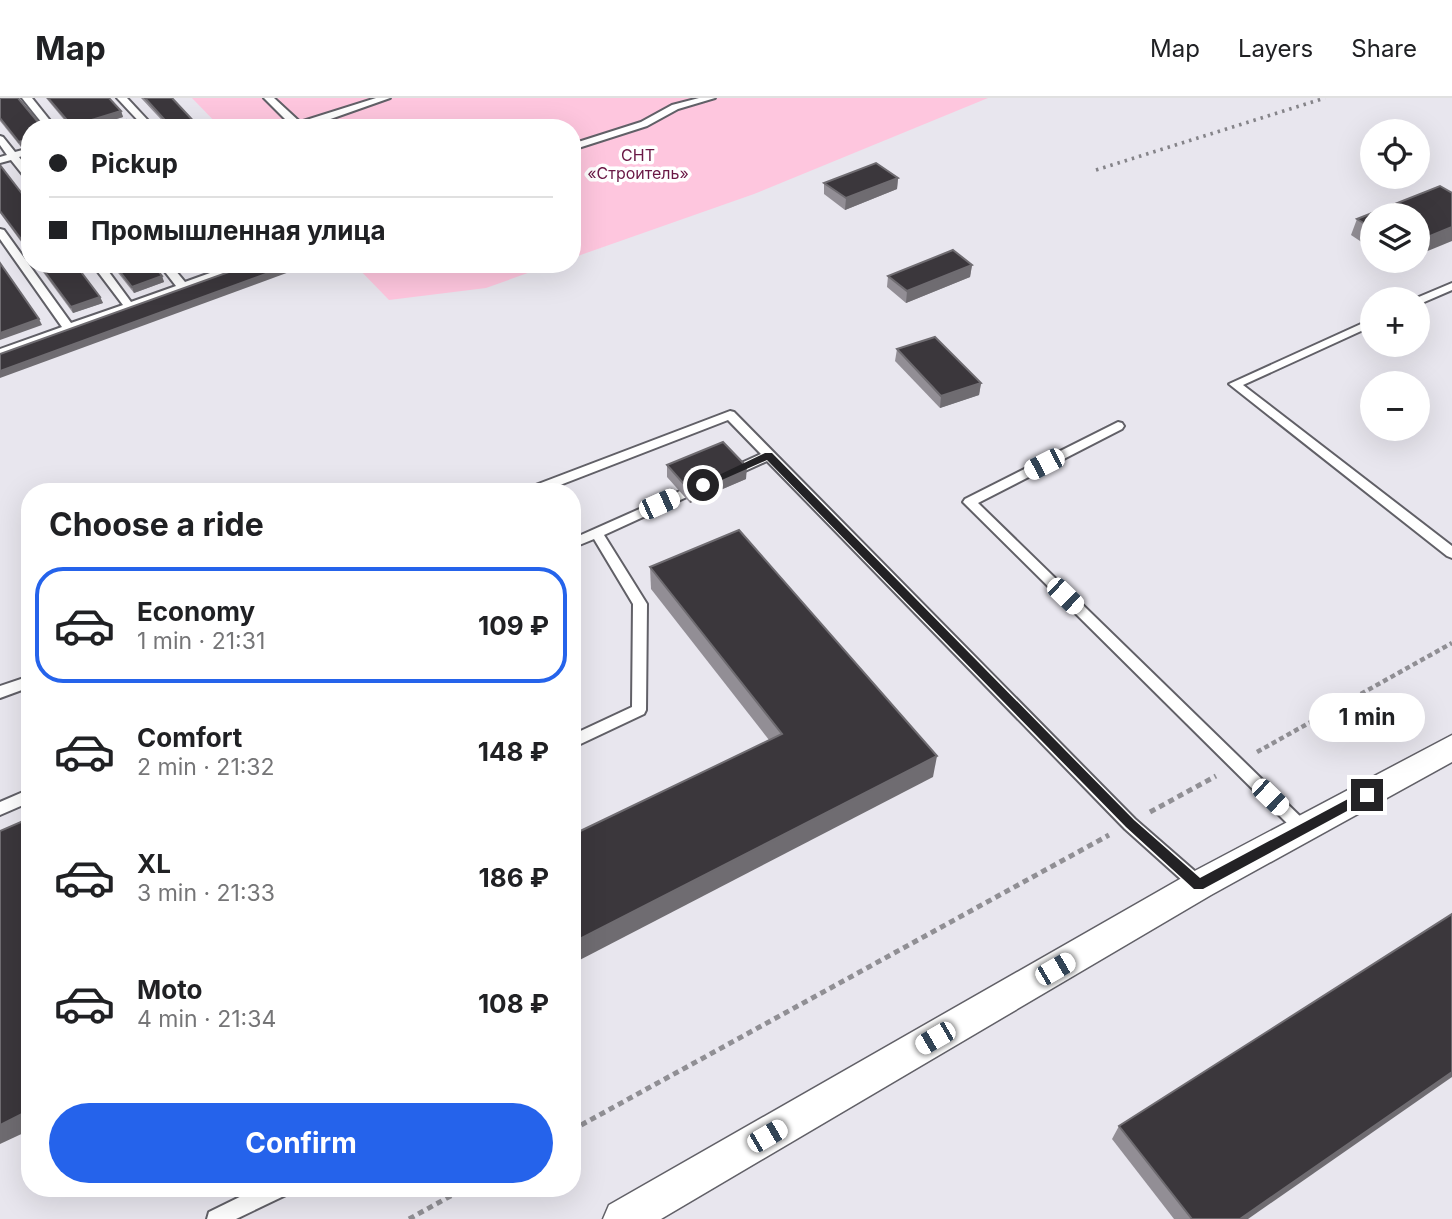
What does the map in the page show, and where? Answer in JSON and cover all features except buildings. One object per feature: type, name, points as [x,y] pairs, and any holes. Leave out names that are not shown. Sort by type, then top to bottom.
[{"type":"street","points":[[623,1219],[1199,885],[1452,747]]},
{"type":"lane","points":[[27,98],[44,119]]},
{"type":"lane","points":[[122,98],[140,118],[136,119]]},
{"type":"lane","points":[[269,98],[291,119]]},
{"type":"lane","points":[[323,119],[385,98]]},
{"type":"lane","points":[[581,144],[644,124],[676,107],[710,98]]},
{"type":"lane","points":[[0,139],[21,166]]},
{"type":"lane","points":[[0,160],[21,154]]},
{"type":"lane","points":[[0,232],[21,261]]},
{"type":"lane","points":[[29,273],[69,328]]},
{"type":"lane","points":[[104,273],[129,306]]},
{"type":"lane","points":[[171,273],[183,287]]},
{"type":"lane","points":[[0,353],[221,273]]},
{"type":"lane","points":[[1430,296],[1452,286]]},
{"type":"lane","points":[[1360,327],[1235,384],[1452,553]]},
{"type":"lane","points":[[552,483],[730,415],[1130,824],[1199,885]]},
{"type":"lane","points":[[1118,426],[969,502],[1303,829]]},
{"type":"lane","points":[[581,540],[769,456]]},
{"type":"lane","points":[[581,738],[639,710],[640,604],[597,533]]},
{"type":"lane","points":[[0,692],[21,684]]},
{"type":"lane","points":[[0,809],[21,799]]},
{"type":"lane","points":[[216,1219],[261,1197]]},
{"type":"path","points":[[581,1125],[1130,824],[1452,643]]},
{"type":"path","points":[[409,1219],[449,1197]]},
{"type":"green space","name":"СНТ «Строитель»","points":[[192,98],[988,98],[754,194],[581,255],[581,119],[212,119]]},
{"type":"green space","points":[[363,273],[528,273],[486,288],[389,300]]},
{"type":"railway","points":[[1096,170],[1325,98]]},
{"type":"route","points":[[703,485],[769,456],[1130,824],[1199,885],[1367,795]]}]
